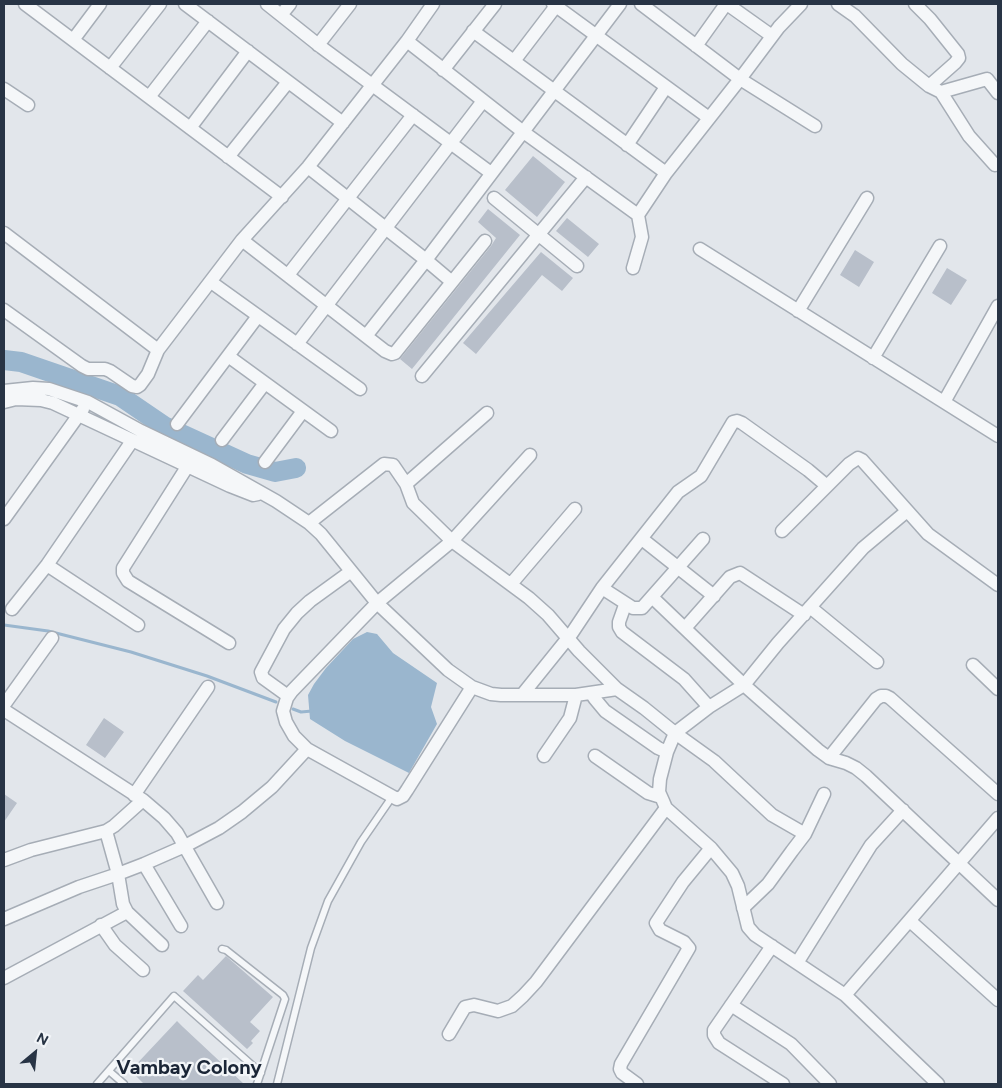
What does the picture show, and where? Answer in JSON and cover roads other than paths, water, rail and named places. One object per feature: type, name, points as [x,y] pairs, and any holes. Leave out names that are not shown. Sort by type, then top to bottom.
[{"type":"street","points":[[73,40],[100,4]]},
{"type":"street","points":[[110,68],[160,4]]},
{"type":"street","points":[[185,4],[343,123]]},
{"type":"street","points":[[267,4],[318,45],[491,173]]},
{"type":"street","points":[[281,16],[290,4]]},
{"type":"street","points":[[318,45],[350,4]]},
{"type":"street","points":[[4,310],[82,366],[88,369],[105,369],[132,386],[137,387],[140,385],[148,374],[158,350],[242,240],[308,167],[374,85],[433,4]]},
{"type":"street","points":[[443,70],[495,4]]},
{"type":"street","points":[[366,336],[620,4]]},
{"type":"street","points":[[641,4],[740,79],[815,126]]},
{"type":"street","points":[[696,46],[727,4],[772,36]]},
{"type":"street","points":[[638,215],[666,173],[772,36],[801,4]]},
{"type":"street","points":[[838,4],[855,16],[902,64],[935,89],[969,136],[995,165]]},
{"type":"street","points":[[914,4],[930,19],[958,54],[959,58],[935,89]]},
{"type":"street","points":[[514,61],[555,5],[709,118]]},
{"type":"street","points":[[33,6],[73,40],[282,197]]},
{"type":"street","points":[[149,97],[208,21]]},
{"type":"street","points":[[473,31],[666,173]]},
{"type":"street","points":[[407,41],[522,131],[638,215],[642,237],[633,268]]},
{"type":"street","points":[[190,128],[248,51]]},
{"type":"street","points":[[935,89],[987,79],[998,93]]},
{"type":"street","points":[[228,157],[288,82]]},
{"type":"street","points":[[627,144],[666,87]]},
{"type":"street","points":[[4,89],[28,105]]},
{"type":"street","points":[[297,344],[483,101]]},
{"type":"street","points":[[288,275],[413,115]]},
{"type":"street","points":[[308,167],[387,228],[452,282]]},
{"type":"street","points":[[422,376],[586,176]]},
{"type":"street","points":[[494,198],[577,266]]},
{"type":"street","points":[[798,311],[867,198]]},
{"type":"street","points":[[4,233],[158,350]]},
{"type":"street","points":[[242,240],[388,354],[395,353],[485,241]]},
{"type":"street","points":[[873,358],[940,246]]},
{"type":"street","points":[[700,250],[998,436]]},
{"type":"street","points":[[211,282],[360,389]]},
{"type":"street","points":[[944,402],[998,306]]},
{"type":"street","points":[[177,424],[258,316]]},
{"type":"street","points":[[228,356],[331,431]]},
{"type":"street","points":[[222,440],[265,383]]},
{"type":"street","points":[[4,391],[33,388],[49,389],[88,402],[141,431],[212,464],[265,494],[309,523],[322,534],[350,572],[377,603],[448,670],[472,687],[491,694],[522,695],[576,695],[617,689]]},
{"type":"street","points":[[4,402],[16,399],[41,400],[53,403],[246,493],[253,495],[265,494]]},
{"type":"street","points":[[4,518],[88,402]]},
{"type":"street","points":[[265,462],[303,411]]},
{"type":"street","points":[[406,484],[487,414]]},
{"type":"street","points":[[522,695],[568,638],[602,588],[678,492],[701,476],[733,422],[742,423],[808,470],[827,486]]},
{"type":"street","points":[[12,609],[47,565],[132,441]]},
{"type":"street","points":[[472,687],[403,796],[397,799],[307,748],[294,736],[286,722],[283,711],[288,696],[377,603],[452,541],[530,455]]},
{"type":"street","points":[[782,531],[849,464],[858,458],[862,460],[928,534],[998,585]]},
{"type":"street","points":[[309,523],[384,464],[393,465],[406,484],[413,503],[452,541],[511,584],[548,615],[617,689],[714,761],[772,815],[805,834]]},
{"type":"street","points":[[188,467],[123,568],[123,573],[128,581],[229,643]]},
{"type":"street","points":[[511,584],[575,509]]},
{"type":"street","points":[[664,803],[659,792],[660,779],[667,752],[676,733],[710,707],[744,685],[778,643],[863,548],[907,511]]},
{"type":"street","points":[[642,539],[714,596]]},
{"type":"street","points":[[602,588],[626,604],[638,609],[642,608],[703,539]]},
{"type":"street","points":[[47,565],[138,625]]},
{"type":"street","points":[[288,696],[263,678],[261,672],[284,629],[297,614],[310,601],[350,572]]},
{"type":"street","points":[[686,628],[730,577],[740,573],[807,611],[877,662]]},
{"type":"street","points":[[652,597],[744,685],[829,758],[856,768],[998,900]]},
{"type":"street","points":[[626,604],[619,622],[619,628],[622,632],[684,679],[710,707]]},
{"type":"street","points":[[4,705],[52,638]]},
{"type":"street","points":[[973,665],[998,689]]},
{"type":"street","points":[[4,860],[31,850],[106,831],[114,826],[139,797],[208,687]]},
{"type":"street","points":[[592,693],[605,711],[658,748],[667,752]]},
{"type":"street","points":[[544,756],[570,718],[576,695]]},
{"type":"street","points":[[829,758],[876,699],[886,696],[998,794]]},
{"type":"street","points":[[4,710],[139,797],[172,826],[217,903]]},
{"type":"street","points":[[4,919],[79,887],[144,864],[185,846],[218,828],[242,812],[272,787],[307,748]]},
{"type":"street","points":[[594,756],[664,803],[711,848],[732,873],[738,886],[748,927],[755,935],[845,995],[930,1082]]},
{"type":"street","points":[[743,908],[768,884],[805,834],[824,794]]},
{"type":"street","points":[[449,1034],[465,1007],[474,1004],[498,1011],[512,1006],[523,996],[536,982],[664,803]]},
{"type":"street","points":[[797,963],[870,845],[902,810]]},
{"type":"street","points":[[845,995],[998,818]]},
{"type":"street","points":[[106,831],[118,874],[123,904],[127,912],[162,945]]},
{"type":"street","points":[[637,1084],[622,1073],[620,1069],[689,948],[684,942],[660,930],[656,923],[683,882],[711,848]]},
{"type":"street","points":[[144,864],[181,926]]},
{"type":"street","points":[[4,978],[127,912]]},
{"type":"street","points":[[910,921],[998,1000]]},
{"type":"street","points":[[101,925],[115,945],[142,970]]},
{"type":"street","points":[[772,946],[714,1030],[716,1039],[784,1084]]},
{"type":"street","points":[[731,1005],[791,1044],[830,1084]]},
{"type":"lane","points":[[277,1084],[312,948],[328,901],[361,842],[392,797]]},
{"type":"lane","points":[[222,949],[226,950],[276,989],[285,999],[257,1084]]},
{"type":"lane","points":[[97,1084],[174,996],[261,1073]]},
{"type":"lane","points":[[109,1071],[124,1084]]},
{"type":"water","points":[[367,632],[377,634],[393,653],[437,683],[431,707],[437,724],[409,773],[345,741],[310,719],[308,695],[314,684],[353,639]]},
{"type":"waterway","points":[[4,360],[21,362],[120,396],[164,426],[247,464],[275,472],[296,468]]},
{"type":"waterway","points":[[4,625],[48,631],[131,652],[207,676],[276,702]]},
{"type":"waterway","points":[[293,709],[301,712],[312,711]]},
{"type":"district","name":"Vambay Colony","points":[[189,1068]]}]
